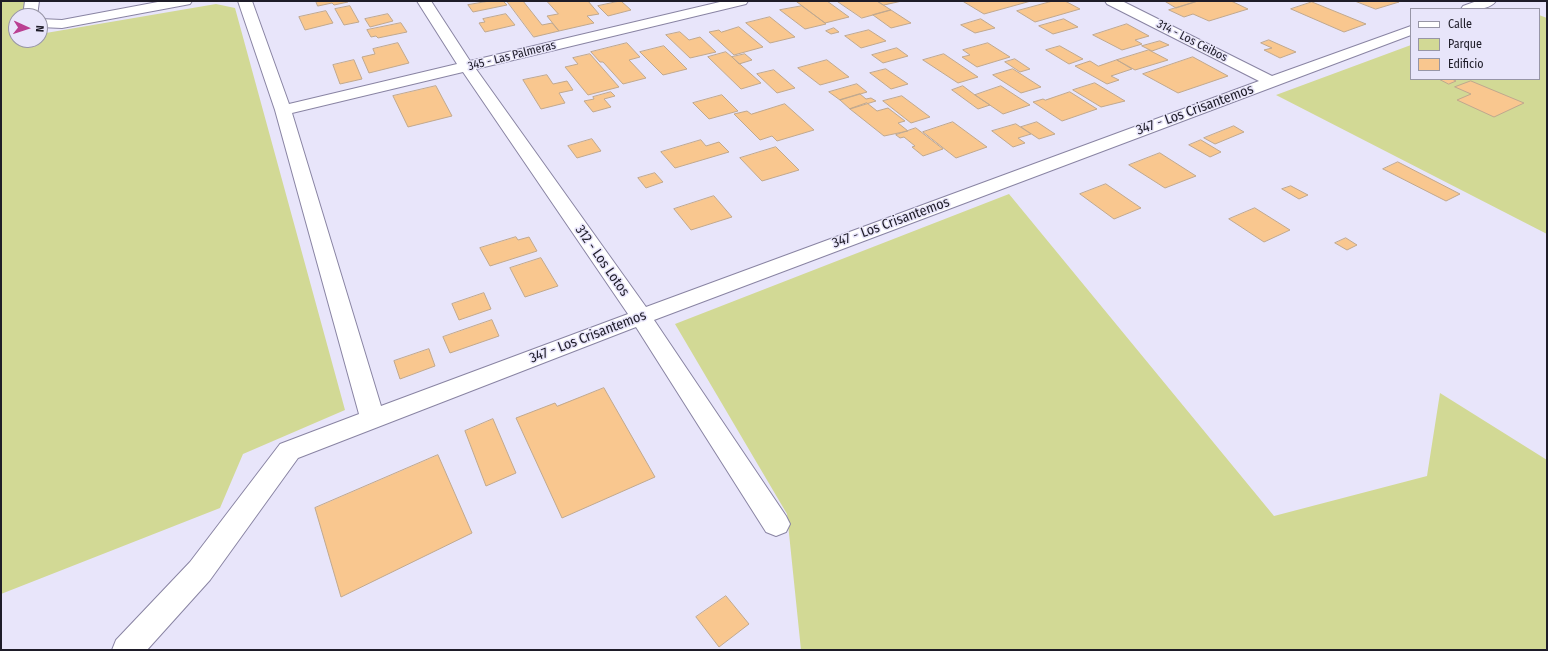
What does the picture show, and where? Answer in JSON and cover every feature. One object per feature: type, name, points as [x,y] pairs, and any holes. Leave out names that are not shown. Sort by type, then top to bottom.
[{"type":"street","points":[[48,23],[62,24],[185,1]]},
{"type":"street","points":[[245,1],[283,110],[372,418]]},
{"type":"street","name":"312 - Los Lotos","points":[[424,1],[467,67],[640,317],[776,524]]},
{"type":"street","name":"345 - Las Palmeras","points":[[283,110],[741,1]]},
{"type":"street","name":"314 - Los Ceibos","points":[[1112,1],[1272,82]]},
{"type":"street","points":[[1471,8],[1489,1]]},
{"type":"street","name":"347 - Los Crisantemos","points":[[127,650],[200,571],[289,451],[372,418],[640,317],[1410,30]]},
{"type":"green space","points":[[1,1],[24,1],[24,8],[8,8],[8,48],[48,48],[48,33],[216,4],[235,8],[345,410],[243,454],[220,508],[1,594]]},
{"type":"green space","points":[[1540,15],[1547,18],[1547,234],[1276,95],[1410,45],[1410,80],[1540,80]]},
{"type":"green space","points":[[1009,194],[1274,516],[1427,476],[1440,393],[1547,460],[1547,650],[801,650],[787,514],[675,324]]},
{"type":"building","points":[[316,1],[348,1],[348,2],[318,6]]},
{"type":"building","points":[[490,1],[503,1],[507,5],[473,12],[468,5]]},
{"type":"building","points":[[507,1],[523,1],[542,25],[552,23],[559,31],[534,37]]},
{"type":"building","points":[[547,1],[588,1],[599,14],[587,16],[594,23],[559,31],[547,16],[558,14]]},
{"type":"building","points":[[621,1],[631,10],[608,16],[598,6]]},
{"type":"building","points":[[827,1],[849,17],[825,23],[797,2]]},
{"type":"building","points":[[837,1],[877,1],[891,10],[862,18]]},
{"type":"building","points":[[877,1],[902,1],[884,5]]},
{"type":"building","points":[[1031,1],[984,14],[964,2]]},
{"type":"building","points":[[1053,1],[1065,1],[1080,9],[1035,22],[1017,11]]},
{"type":"building","points":[[1198,1],[1176,8],[1166,2]]},
{"type":"building","points":[[1198,1],[1231,1],[1248,9],[1209,21],[1193,14],[1184,17],[1169,10]]},
{"type":"building","points":[[1355,1],[1396,1],[1399,2],[1376,9]]},
{"type":"building","points":[[1312,2],[1366,24],[1344,32],[1291,9]]},
{"type":"building","points":[[350,6],[359,22],[344,25],[335,9]]},
{"type":"building","points":[[802,6],[826,24],[805,29],[780,10]]},
{"type":"building","points":[[891,10],[911,23],[891,28],[873,15]]},
{"type":"building","points":[[326,11],[333,23],[305,30],[299,17]]},
{"type":"building","points":[[388,14],[393,21],[370,27],[365,19]]},
{"type":"building","points":[[506,14],[515,25],[485,32],[479,23],[485,22],[483,19]]},
{"type":"building","points":[[770,17],[795,37],[770,43],[746,23]]},
{"type":"building","points":[[981,19],[995,28],[975,33],[961,25]]},
{"type":"building","points":[[1064,19],[1078,27],[1053,34],[1039,26]]},
{"type":"building","points":[[401,23],[407,32],[378,38],[376,36],[371,37],[367,30]]},
{"type":"building","points":[[1127,24],[1149,36],[1135,40],[1142,44],[1122,50],[1093,35]]},
{"type":"building","points":[[739,27],[763,47],[734,55],[709,32],[719,30],[721,32]]},
{"type":"building","points":[[834,28],[839,32],[831,34],[826,31]]},
{"type":"building","points":[[869,30],[886,41],[861,48],[845,36]]},
{"type":"building","points":[[680,32],[689,40],[700,37],[716,52],[690,58],[666,35]]},
{"type":"building","points":[[1269,40],[1296,52],[1280,58],[1264,50],[1272,48],[1261,43]]},
{"type":"building","points":[[1160,41],[1169,45],[1152,51],[1142,46]]},
{"type":"building","points":[[398,43],[409,63],[369,73],[362,57],[375,54],[373,49]]},
{"type":"building","points":[[627,43],[640,57],[629,60],[646,78],[623,84],[603,62],[600,62],[591,52]]},
{"type":"building","points":[[988,43],[1010,57],[977,67],[962,57],[970,55],[963,50]]},
{"type":"building","points":[[664,46],[687,69],[663,75],[640,52]]},
{"type":"building","points":[[1060,46],[1083,59],[1069,64],[1046,50]]},
{"type":"building","points":[[897,48],[908,56],[883,63],[872,55]]},
{"type":"building","points":[[1149,50],[1168,60],[1135,70],[1117,60]]},
{"type":"building","points":[[726,52],[761,83],[741,89],[708,57]]},
{"type":"building","points":[[590,54],[619,87],[588,95],[565,67],[578,64],[573,58]]},
{"type":"building","points":[[745,54],[752,60],[739,64],[732,57]]},
{"type":"building","points":[[944,54],[978,77],[958,83],[923,60]]},
{"type":"building","points":[[1193,57],[1228,76],[1178,93],[1143,74]]},
{"type":"building","points":[[1015,59],[1030,69],[1020,72],[1005,62]]},
{"type":"building","points":[[354,60],[362,79],[340,84],[333,65]]},
{"type":"building","points":[[827,60],[849,77],[820,85],[798,68]]},
{"type":"building","points":[[1117,60],[1132,69],[1111,76],[1119,80],[1107,84],[1075,66],[1090,61],[1098,66]]},
{"type":"building","points":[[886,69],[908,84],[891,89],[870,73]]},
{"type":"building","points":[[1013,69],[1041,87],[1021,93],[993,75]]},
{"type":"building","points":[[774,70],[795,88],[777,93],[757,74]]},
{"type":"building","points":[[547,75],[553,84],[567,81],[573,90],[559,93],[565,103],[541,109],[523,80]]},
{"type":"building","points":[[1441,80],[1456,81],[1449,84]]},
{"type":"building","points":[[1471,81],[1524,103],[1494,117],[1457,100],[1471,94],[1455,87]]},
{"type":"building","points":[[1095,83],[1125,101],[1101,107],[1073,90]]},
{"type":"building","points":[[857,84],[867,92],[840,100],[829,92]]},
{"type":"building","points":[[436,86],[452,116],[408,127],[393,96]]},
{"type":"building","points":[[963,86],[990,105],[978,109],[952,90]]},
{"type":"building","points":[[1001,86],[1030,105],[1003,114],[975,95]]},
{"type":"building","points":[[611,92],[615,96],[604,99],[611,107],[593,112],[584,101],[594,99],[593,97]]},
{"type":"building","points":[[1070,92],[1097,109],[1062,121],[1033,102],[1043,99],[1045,100]]},
{"type":"building","points":[[860,94],[866,99],[871,98],[876,101],[850,109],[840,100]]},
{"type":"building","points":[[722,95],[738,111],[709,119],[693,103]]},
{"type":"building","points":[[902,96],[930,117],[911,123],[883,101]]},
{"type":"building","points":[[867,103],[877,111],[888,108],[905,121],[898,123],[908,131],[884,136],[850,109]]},
{"type":"building","points":[[785,104],[814,130],[777,141],[772,136],[760,140],[734,114],[747,111],[751,114]]},
{"type":"building","points":[[953,122],[987,147],[956,158],[923,132]]},
{"type":"building","points":[[1037,122],[1055,134],[1039,139],[1021,127]]},
{"type":"building","points":[[1016,124],[1031,134],[1018,138],[1025,143],[1013,147],[992,131]]},
{"type":"building","points":[[1234,126],[1244,132],[1215,144],[1204,138]]},
{"type":"building","points":[[916,128],[943,149],[923,156],[912,147],[915,146],[904,137],[900,138],[896,135]]},
{"type":"building","points":[[592,139],[601,151],[577,158],[568,146]]},
{"type":"building","points":[[701,140],[706,146],[719,142],[729,152],[675,168],[661,152]]},
{"type":"building","points":[[1201,140],[1221,152],[1210,157],[1189,145]]},
{"type":"building","points":[[776,147],[799,170],[762,181],[740,158]]},
{"type":"building","points":[[1160,153],[1196,176],[1165,188],[1129,165]]},
{"type":"building","points":[[1398,162],[1460,194],[1446,201],[1383,169]]},
{"type":"building","points":[[655,173],[663,182],[646,188],[638,178]]},
{"type":"building","points":[[1106,184],[1141,208],[1114,219],[1080,194]]},
{"type":"building","points":[[1291,186],[1308,195],[1299,199],[1282,189]]},
{"type":"building","points":[[714,196],[732,217],[691,230],[674,209]]},
{"type":"building","points":[[1255,208],[1290,230],[1264,242],[1229,219]]},
{"type":"building","points":[[516,237],[518,240],[529,237],[537,251],[490,266],[480,248]]},
{"type":"building","points":[[1346,238],[1357,245],[1347,250],[1335,243]]},
{"type":"building","points":[[541,258],[558,286],[525,297],[510,268]]},
{"type":"building","points":[[484,293],[491,309],[459,320],[452,304]]},
{"type":"building","points":[[492,320],[499,336],[450,353],[443,337]]},
{"type":"building","points":[[429,349],[435,366],[400,379],[394,361]]},
{"type":"building","points":[[604,388],[655,477],[562,518],[516,418],[555,403],[557,406]]},
{"type":"building","points":[[493,419],[516,473],[486,486],[465,431]]},
{"type":"building","points":[[438,455],[472,533],[341,597],[315,508]]},
{"type":"building","points":[[726,596],[749,624],[719,647],[696,617]]}]
